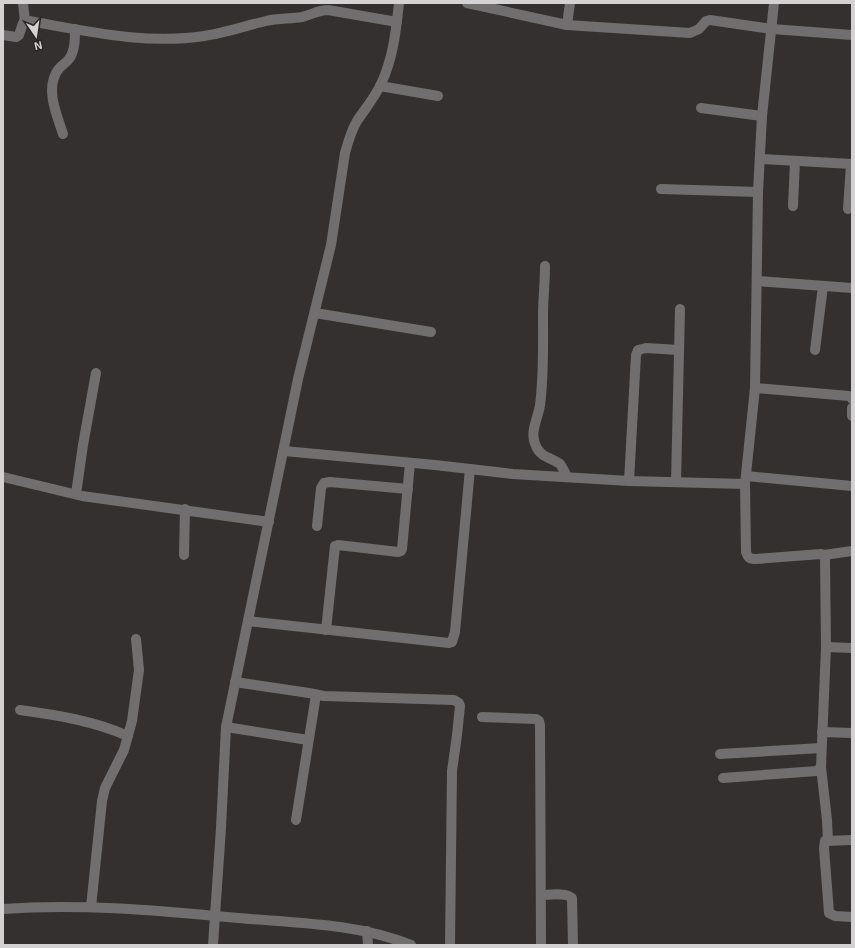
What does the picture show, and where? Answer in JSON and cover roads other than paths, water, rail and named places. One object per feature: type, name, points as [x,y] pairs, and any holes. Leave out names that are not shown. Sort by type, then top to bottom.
[{"type":"street","points":[[23,3],[25,22]]},
{"type":"street","points":[[213,945],[214,916],[222,828],[226,727],[298,380],[330,245],[345,153],[349,138],[356,122],[380,86],[388,67],[400,3]]},
{"type":"street","points":[[466,3],[567,25],[690,32],[699,30],[706,21],[710,20],[772,29],[852,35]]},
{"type":"street","points":[[567,25],[570,3]]},
{"type":"street","points":[[774,3],[762,116],[758,192],[754,388],[746,480],[746,552],[751,559],[756,559],[817,554],[824,555],[852,551]]},
{"type":"street","points":[[3,35],[16,37],[19,35],[22,24],[29,21],[126,37],[160,39],[188,38],[204,36],[267,21],[302,16],[320,10],[328,10],[397,22]]},
{"type":"street","points":[[63,134],[51,96],[55,74],[69,59],[73,51],[75,29]]},
{"type":"street","points":[[380,86],[438,96]]},
{"type":"street","points":[[701,108],[762,116]]},
{"type":"street","points":[[760,159],[851,164],[848,209]]},
{"type":"street","points":[[794,206],[795,161]]},
{"type":"street","points":[[661,189],[758,192]]},
{"type":"street","points":[[545,266],[541,393],[533,432],[536,448],[540,453],[558,463],[563,468],[567,478]]},
{"type":"street","points":[[757,281],[852,288]]},
{"type":"street","points":[[815,350],[823,286]]},
{"type":"street","points":[[676,482],[680,309]]},
{"type":"street","points":[[315,313],[430,332]]},
{"type":"street","points":[[629,481],[636,355],[638,350],[646,348],[678,350]]},
{"type":"street","points":[[76,494],[82,445],[96,373]]},
{"type":"street","points":[[754,388],[849,396],[852,400]]},
{"type":"street","points":[[852,408],[852,416]]},
{"type":"street","points":[[284,451],[567,478],[676,482],[746,480],[852,486]]},
{"type":"street","points":[[326,630],[335,546],[338,545],[400,551],[402,549],[410,463]]},
{"type":"street","points":[[248,622],[452,642],[455,632],[470,469]]},
{"type":"street","points":[[3,477],[76,494],[269,522]]},
{"type":"street","points":[[317,526],[321,488],[324,483],[330,482],[408,489]]},
{"type":"street","points":[[184,555],[186,509]]},
{"type":"street","points":[[824,555],[826,647],[821,767],[828,841]]},
{"type":"street","points":[[91,907],[102,801],[105,788],[120,760],[132,721],[139,670],[136,639]]},
{"type":"street","points":[[826,647],[852,648]]},
{"type":"street","points":[[235,682],[316,695],[359,698],[454,700],[459,703],[457,735],[452,771],[450,945]]},
{"type":"street","points":[[296,820],[316,695]]},
{"type":"street","points":[[20,710],[60,715],[110,728],[128,736]]},
{"type":"street","points":[[482,717],[536,719],[539,721],[542,830],[541,945]]},
{"type":"street","points":[[226,727],[308,740]]},
{"type":"street","points":[[822,732],[852,733]]},
{"type":"street","points":[[720,754],[821,748]]},
{"type":"street","points":[[723,778],[818,771],[821,767]]},
{"type":"street","points":[[852,840],[825,841],[824,848],[829,914],[835,916],[852,917]]},
{"type":"street","points":[[541,895],[564,895],[572,898],[573,945]]},
{"type":"street","points":[[3,910],[23,908],[91,907],[342,926],[367,931],[411,945]]},
{"type":"street","points":[[367,931],[368,945]]}]
